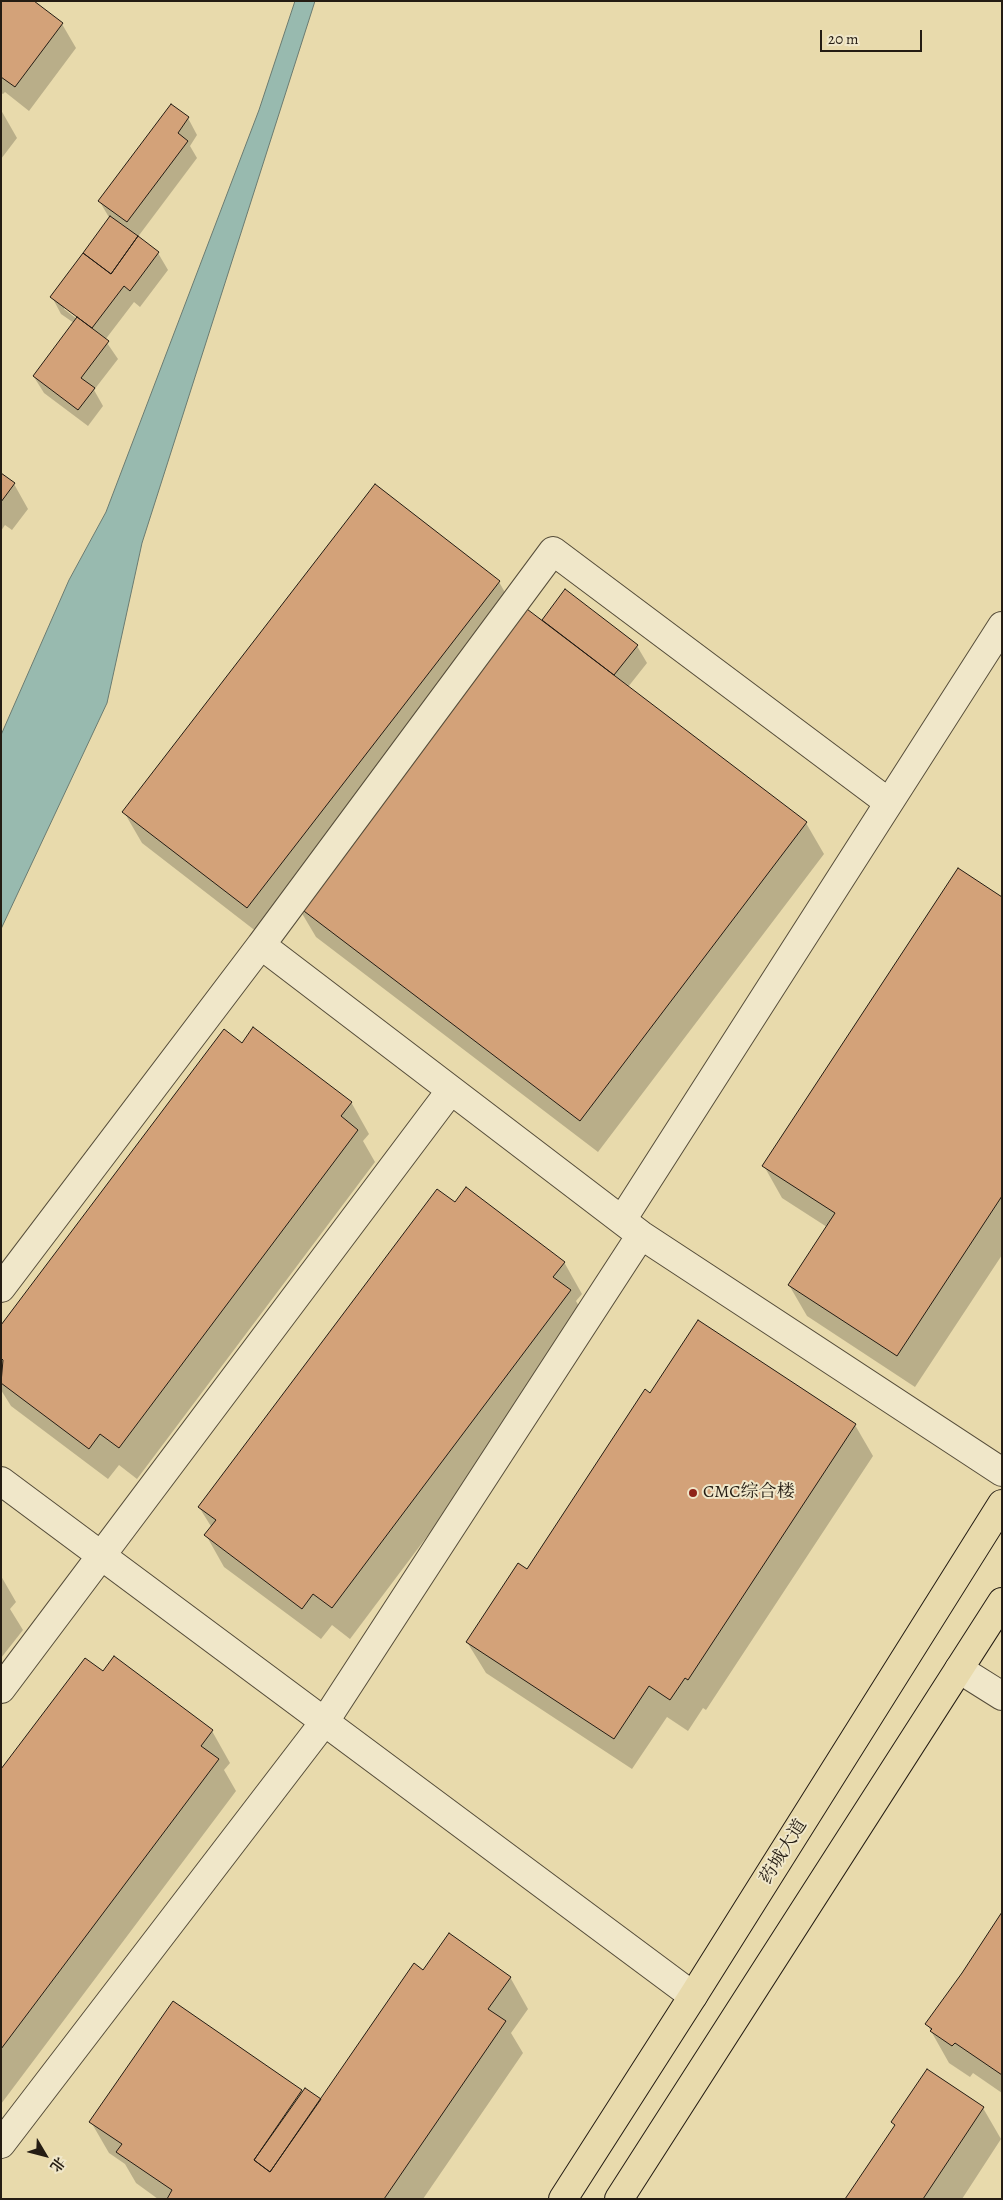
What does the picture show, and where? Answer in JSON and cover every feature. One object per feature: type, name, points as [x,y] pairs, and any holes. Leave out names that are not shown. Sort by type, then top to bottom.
[{"type":"main road","name":"药城大道","points":[[563,2199],[1002,1504]]},
{"type":"main road","points":[[618,2199],[1002,1602]]},
{"type":"lane","points":[[1,1288],[261,945],[553,551],[888,802]]},
{"type":"lane","points":[[1,2144],[325,1721],[631,1228],[888,802],[1002,626]]},
{"type":"lane","points":[[261,945],[631,1228],[1002,1472]]},
{"type":"lane","points":[[1,1689],[451,1090]]},
{"type":"lane","points":[[1,1480],[693,1996]]},
{"type":"lane","points":[[959,1669],[1002,1696]]},
{"type":"water","points":[[295,1],[315,1],[142,543],[107,703],[1,929],[1,735],[69,580],[106,512],[259,110]]},
{"type":"building","points":[[1,1],[34,1],[63,23],[15,87],[1,77]]},
{"type":"building","points":[[171,104],[189,117],[178,133],[188,141],[127,222],[98,201]]},
{"type":"building","points":[[110,216],[138,236],[111,274],[83,253]]},
{"type":"building","points":[[138,236],[159,252],[130,291],[124,286],[92,328],[50,297],[83,253],[111,274]]},
{"type":"building","points":[[77,317],[109,341],[81,378],[95,388],[78,410],[33,376]]},
{"type":"building","points":[[1,473],[15,483],[1,502]]},
{"type":"building","points":[[375,484],[500,581],[247,908],[122,812]]},
{"type":"building","points":[[565,589],[638,645],[614,675],[542,620]]},
{"type":"building","points":[[523,606],[807,822],[580,1121],[296,905]]},
{"type":"building","points":[[958,868],[1002,897],[1002,1196],[897,1356],[788,1285],[835,1213],[762,1166]]},
{"type":"building","points":[[253,1027],[352,1102],[341,1116],[358,1130],[119,1448],[100,1434],[89,1449],[1,1383],[3,1360],[1,1358],[1,1325],[224,1029],[242,1043]]},
{"type":"building","points":[[466,1187],[565,1262],[553,1277],[571,1290],[332,1608],[313,1594],[302,1609],[204,1535],[216,1520],[198,1507],[437,1189],[455,1202]]},
{"type":"building","name":"CMC综合楼","points":[[698,1320],[856,1424],[688,1680],[685,1678],[670,1700],[649,1686],[614,1739],[466,1642],[518,1563],[527,1569],[645,1389],[650,1393]]},
{"type":"building","points":[[114,1656],[213,1730],[201,1746],[219,1759],[1,2049],[1,1769],[85,1658],[103,1671]]},
{"type":"building","points":[[1002,1912],[1002,2075],[955,2043],[952,2046],[930,2031],[932,2029],[925,2024],[962,1973]]},
{"type":"building","points":[[449,1933],[511,1977],[488,2009],[506,2021],[384,2199],[167,2199],[172,2190],[116,2152],[122,2144],[89,2122],[173,2001],[302,2090],[254,2160],[270,2172],[414,1963],[423,1970]]},
{"type":"building","points":[[927,2069],[984,2107],[923,2199],[845,2199],[895,2125],[891,2122]]},
{"type":"building","points":[[305,2088],[321,2099],[270,2172],[254,2160]]},
{"type":"place","name":"CMC综合楼","points":[[693,1493]]}]
